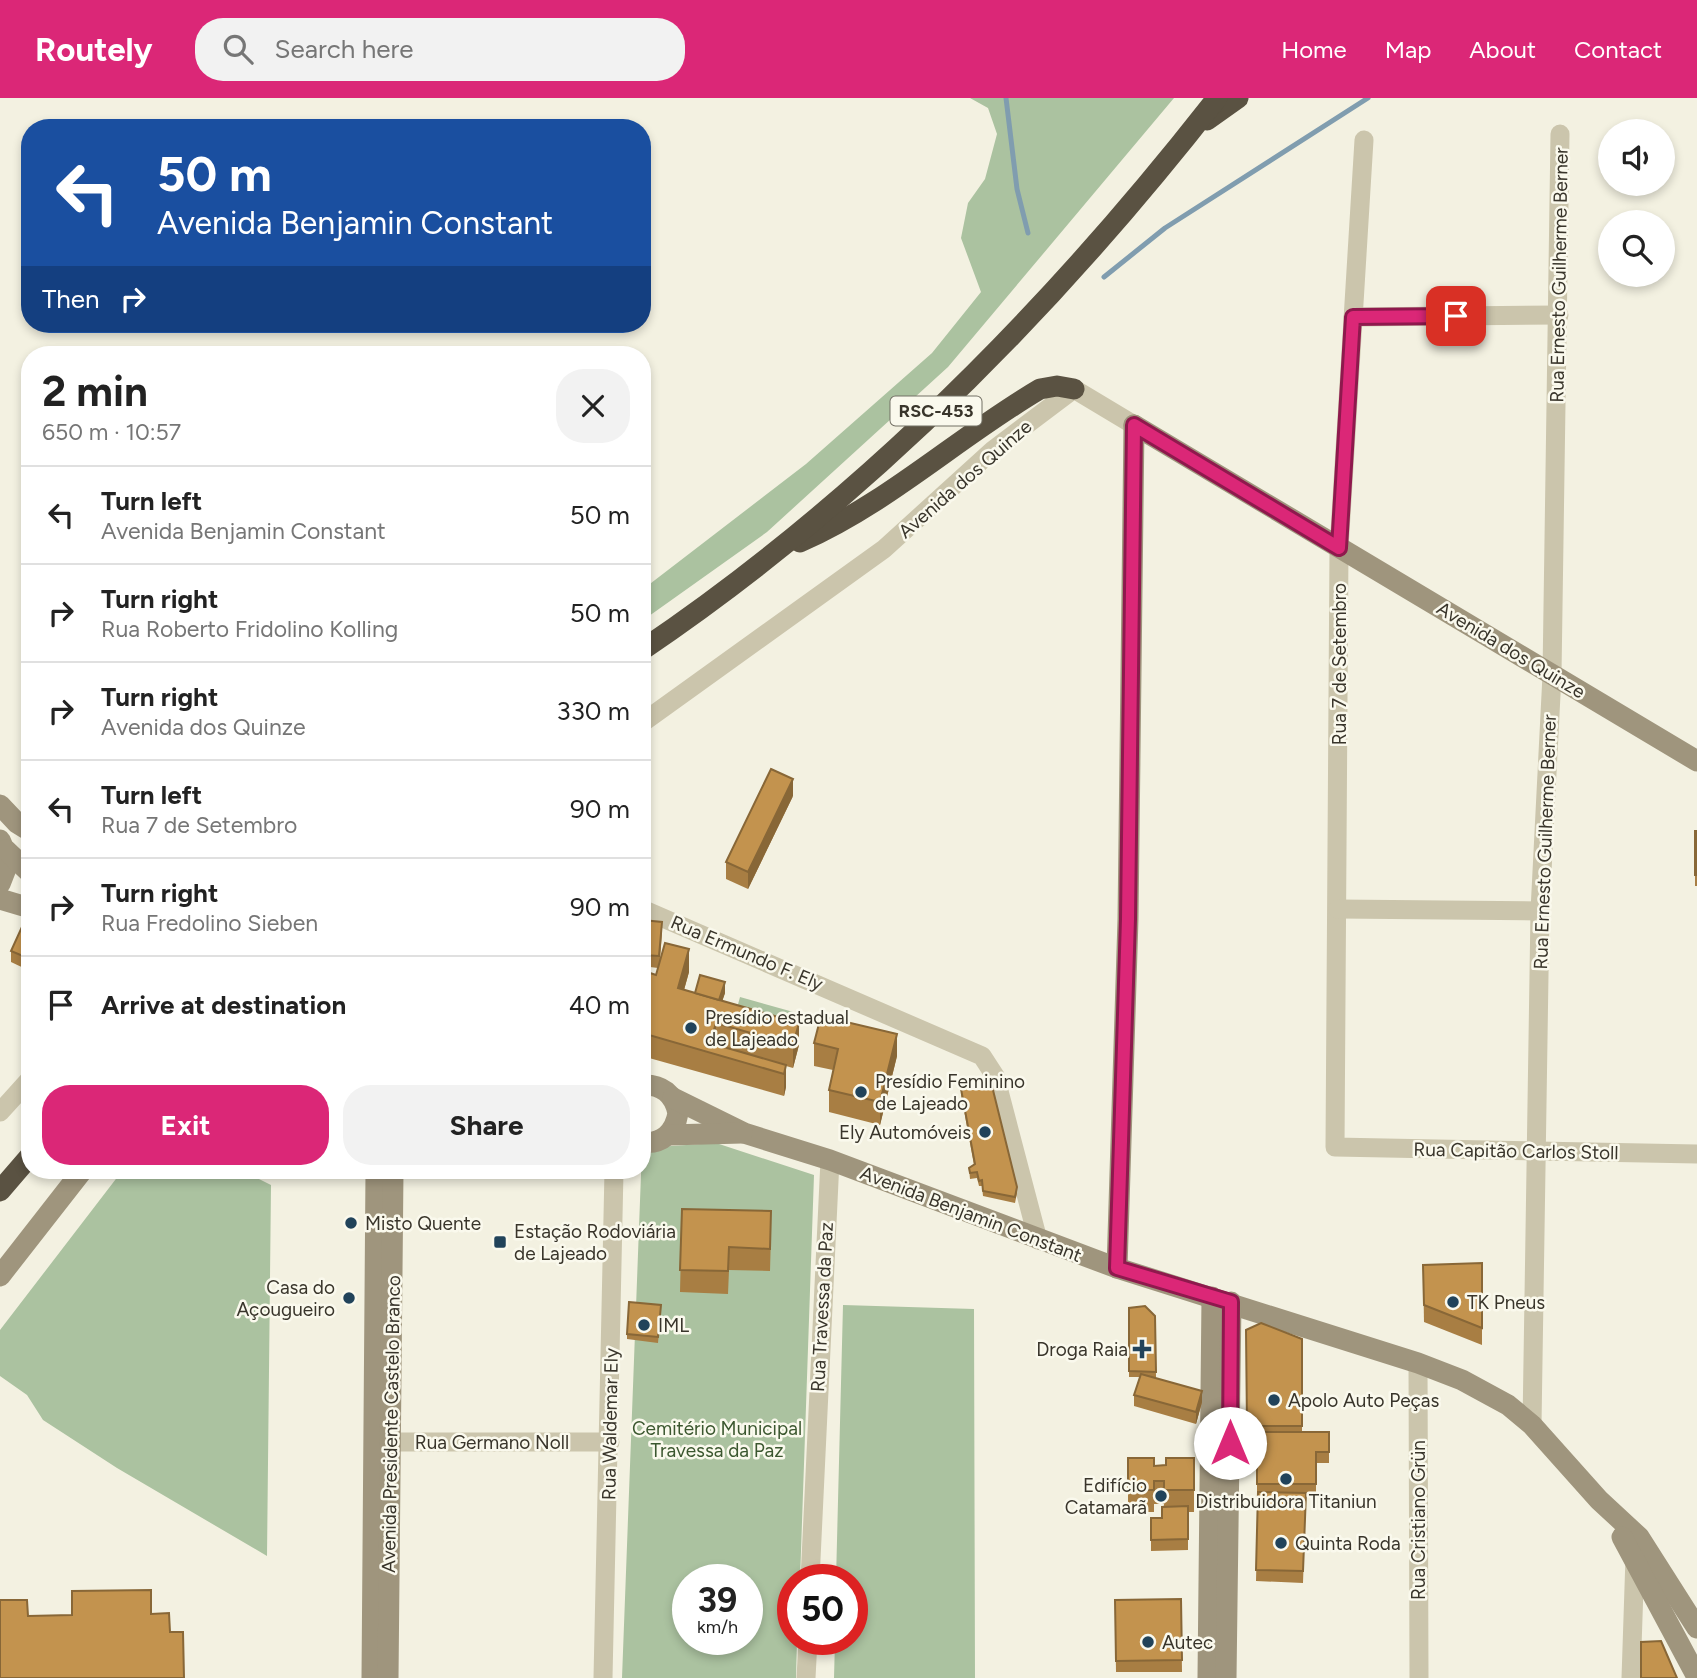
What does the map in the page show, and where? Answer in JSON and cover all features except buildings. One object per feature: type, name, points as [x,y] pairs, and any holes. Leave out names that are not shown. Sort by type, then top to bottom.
[{"type":"highway","name":"RSC-453","points":[[651,643],[776,553],[852,489],[954,394],[1072,274],[1217,98]]},
{"type":"highway","points":[[1191,131],[1238,98]]},
{"type":"highway","points":[[776,553],[825,531],[946,455],[1040,389],[1057,386],[1074,389]]},
{"type":"highway","points":[[0,1191],[21,1166]]},
{"type":"main road","name":"Avenida dos Quinze","points":[[1134,425],[1697,761]]},
{"type":"main road","points":[[1117,1268],[1128,919],[1134,425]]},
{"type":"main road","points":[[0,805],[21,825]]},
{"type":"main road","points":[[2,844],[21,843]]},
{"type":"main road","points":[[2,844],[21,864]]},
{"type":"main road","points":[[0,884],[7,872],[2,844]]},
{"type":"main road","points":[[0,899],[21,905]]},
{"type":"main road","name":"Avenida Benjamin Constant","points":[[651,1085],[744,1133],[830,1160],[1038,1240],[1117,1268],[1418,1363],[1462,1380],[1508,1405],[1532,1424],[1599,1500],[1697,1628]]},
{"type":"main road","points":[[669,1135],[678,1113],[673,1098]]},
{"type":"main road","name":"Avenida Benjamin Constant","points":[[651,1142],[658,1142],[669,1135],[744,1133]]},
{"type":"main road","points":[[0,1276],[76,1179]]},
{"type":"main road","name":"Avenida Presidente Castelo Branco","points":[[376,1179],[383,1442]]},
{"type":"main road","name":"Avenida Presidente Castelo Branco","points":[[372,1678],[380,1642],[383,1442],[393,1179]]},
{"type":"main road","points":[[1222,1299],[1218,1641],[1226,1678]]},
{"type":"main road","name":"Avenida Benjamin Constant","points":[[1637,1547],[1696,1670]]},
{"type":"main road","points":[[1208,1678],[1218,1641]]},
{"type":"main road","name":"Avenida Presidente Castelo Branco","points":[[380,1642],[388,1678]]},
{"type":"street","name":"Rua Ernesto Guilherme Berner","points":[[1532,1424],[1540,911],[1552,675],[1560,134]]},
{"type":"street","name":"Rua 7 de Setembro","points":[[1335,1147],[1339,548],[1364,141]]},
{"type":"street","points":[[1353,317],[1559,315]]},
{"type":"street","name":"Avenida dos Quinze","points":[[651,717],[884,549],[993,450],[1074,389],[1134,425]]},
{"type":"street","points":[[1338,909],[1540,911]]},
{"type":"street","name":"Rua Ermundo F. Ely","points":[[651,913],[982,1056],[995,1076],[1038,1240]]},
{"type":"street","points":[[0,1112],[21,1089]]},
{"type":"street","name":"Rua Capitão Carlos Stoll","points":[[1335,1147],[1697,1154]]},
{"type":"street","name":"Rua Travessa da Paz","points":[[811,1564],[830,1160]]},
{"type":"street","name":"Rua Waldemar Ely","points":[[603,1678],[614,1179]]},
{"type":"street","name":"Rua Cristiano Grün","points":[[1418,1363],[1419,1678]]},
{"type":"street","name":"Rua Germano Noll","points":[[383,1442],[610,1442]]},
{"type":"street","points":[[1631,1678],[1637,1547]]},
{"type":"street","points":[[806,1678],[807,1655]]},
{"type":"green space","points":[[970,98],[1174,98],[948,367],[767,532],[651,615],[651,583],[806,464],[932,353],[981,292],[961,238],[968,203],[985,179],[997,134],[988,108]]},
{"type":"green space","points":[[740,997],[797,1013],[789,1039],[733,1023]]},
{"type":"green space","name":"Cemitério Municipal Travessa da Paz","points":[[716,1143],[814,1175],[801,1564],[777,1564],[777,1655],[797,1655],[796,1678],[622,1678],[641,1179],[651,1179],[651,1147]]},
{"type":"green space","points":[[116,1179],[259,1179],[271,1185],[267,1556],[117,1468],[43,1420],[27,1395],[0,1376],[0,1330]]},
{"type":"green space","points":[[843,1305],[974,1309],[975,1678],[834,1678],[835,1655],[868,1655],[868,1564],[836,1564]]},
{"type":"waterway","points":[[1006,98],[1017,189],[1028,233]]},
{"type":"waterway","points":[[1104,277],[1165,228],[1368,98]]},
{"type":"place","name":"Presídio estadual de Lajeado","points":[[691,1028]]},
{"type":"place","name":"Presídio Feminino de Lajeado","points":[[861,1092]]},
{"type":"place","name":"Ely Automóveis","points":[[985,1132]]},
{"type":"place","name":"Misto Quente","points":[[351,1223]]},
{"type":"place","name":"Estação Rodoviária de Lajeado","points":[[500,1242]]},
{"type":"place","name":"Casa do Açougueiro","points":[[349,1298]]},
{"type":"place","name":"TK Pneus","points":[[1453,1302]]},
{"type":"place","name":"IML","points":[[644,1325]]},
{"type":"place","name":"Droga Raia","points":[[1142,1349]]},
{"type":"place","name":"Apolo Auto Peças","points":[[1274,1400]]},
{"type":"place","name":"Distribuidora Titaniun","points":[[1286,1479]]},
{"type":"place","name":"Edifício Catamarã","points":[[1161,1496]]},
{"type":"place","name":"Quinta Roda","points":[[1281,1543]]},
{"type":"place","name":"Autec","points":[[1148,1642]]},
{"type":"route","points":[[1230,1443],[1231,1302],[1117,1268],[1128,919],[1134,425],[1339,548],[1353,317],[1456,316]]}]
